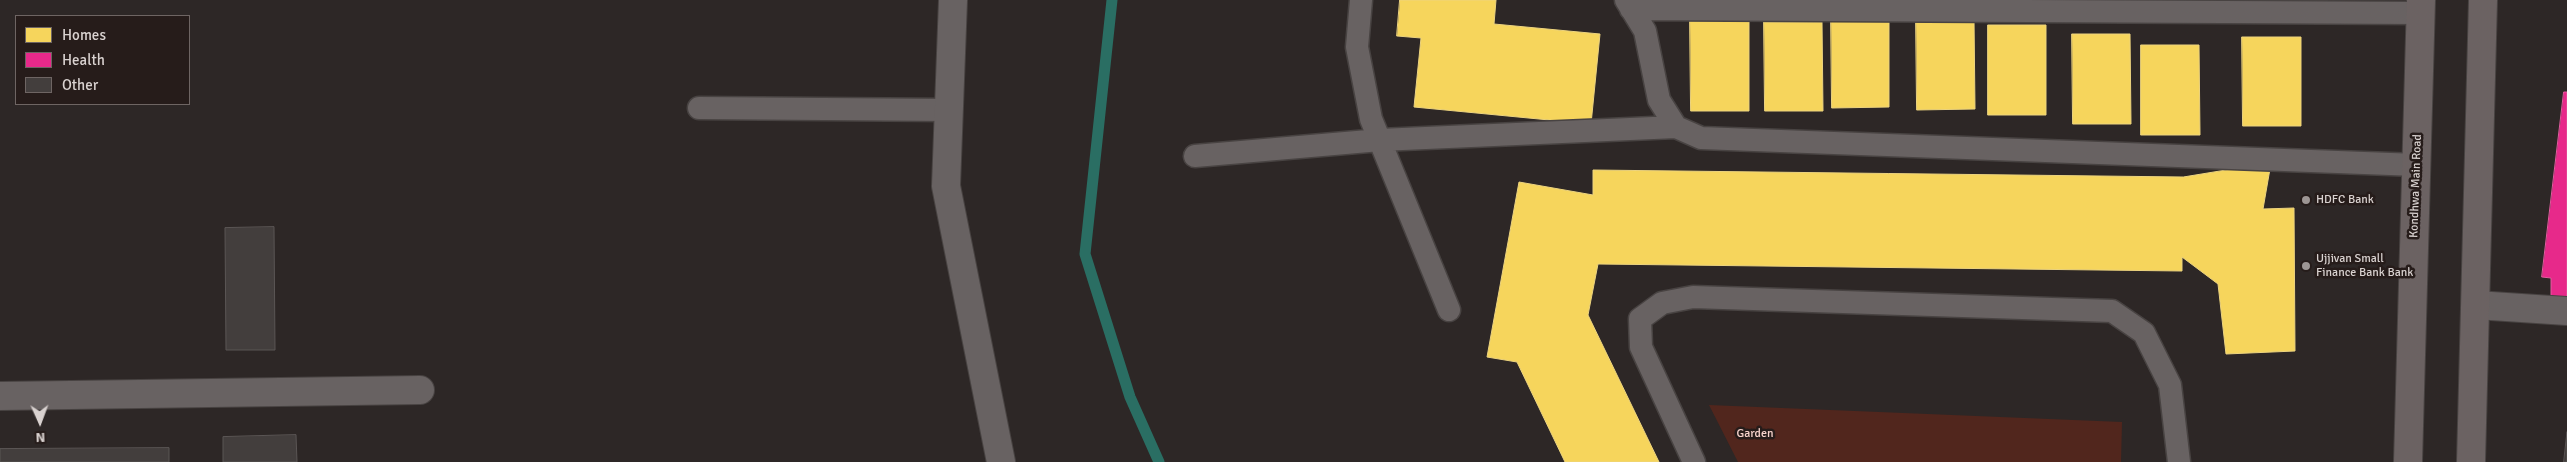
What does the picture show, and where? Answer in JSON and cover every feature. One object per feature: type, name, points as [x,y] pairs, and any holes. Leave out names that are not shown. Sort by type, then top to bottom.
[{"type":"main road","points":[[2471,462],[2483,0]]},
{"type":"main road","name":"Kondhwa Main Road","points":[[2408,462],[2421,7]]},
{"type":"street","points":[[953,0],[946,186],[1001,462]]},
{"type":"street","points":[[2476,305],[2567,312]]},
{"type":"street","points":[[0,396],[420,390]]},
{"type":"lane","points":[[1361,0],[1357,47],[1371,119],[1449,310]]},
{"type":"lane","points":[[1628,4],[1645,31],[1658,100],[1676,127]]},
{"type":"lane","points":[[1628,4],[2421,7]]},
{"type":"lane","points":[[699,108],[949,110]]},
{"type":"lane","points":[[1195,156],[1380,140],[1676,127],[1701,138],[2417,165]]},
{"type":"lane","points":[[1694,462],[1641,347],[1640,319],[1662,303],[1693,297],[2112,311],[2144,333],[2170,385],[2179,462]]},
{"type":"green space","name":"Garden","points":[[1709,405],[2122,422],[2121,462],[1738,462]]},
{"type":"building: Homes","points":[[1400,0],[1496,0],[1494,24],[1600,34],[1591,124],[1414,107],[1421,38],[1397,36]]},
{"type":"building: Homes","points":[[1831,18],[1889,18],[1889,107],[1832,108]]},
{"type":"building: Homes","points":[[1916,20],[1974,20],[1975,109],[1917,110]]},
{"type":"building: Homes","points":[[1690,21],[1749,21],[1749,111],[1691,111]]},
{"type":"building: Homes","points":[[1764,22],[1822,22],[1823,111],[1765,111]]},
{"type":"building: Homes","points":[[1988,25],[2046,25],[2046,115],[1988,115]]},
{"type":"building: Homes","points":[[2072,34],[2130,34],[2131,124],[2073,124]]},
{"type":"building: Homes","points":[[2242,37],[2301,37],[2301,126],[2243,126]]},
{"type":"building: Homes","points":[[2141,45],[2199,45],[2200,135],[2141,135]]},
{"type":"building: Homes","points":[[2271,163],[2263,209],[2294,208],[2295,351],[2226,354],[2218,284],[2182,257],[2182,271],[1598,264],[1588,315],[1659,462],[1565,462],[1517,362],[1487,357],[1519,182],[1593,195],[1593,170],[2183,177]]},
{"type":"building: Health","points":[[2564,92],[2567,92],[2567,302],[2551,302],[2551,278],[2542,277]]},
{"type":"building: Other","points":[[274,227],[275,350],[226,350],[225,228]]},
{"type":"building: Other","points":[[2567,432],[2567,462],[2564,462]]},
{"type":"building: Other","points":[[296,435],[297,462],[223,462],[223,437]]},
{"type":"building: Other","points":[[169,448],[169,462],[0,462],[0,449]]},
{"type":"waterway","points":[[1112,0],[1085,254],[1130,397],[1159,462]]},
{"type":"place","name":"HDFC Bank","points":[[2306,200]]},
{"type":"place","name":"Ujjivan Small Finance Bank Bank","points":[[2306,266]]}]
